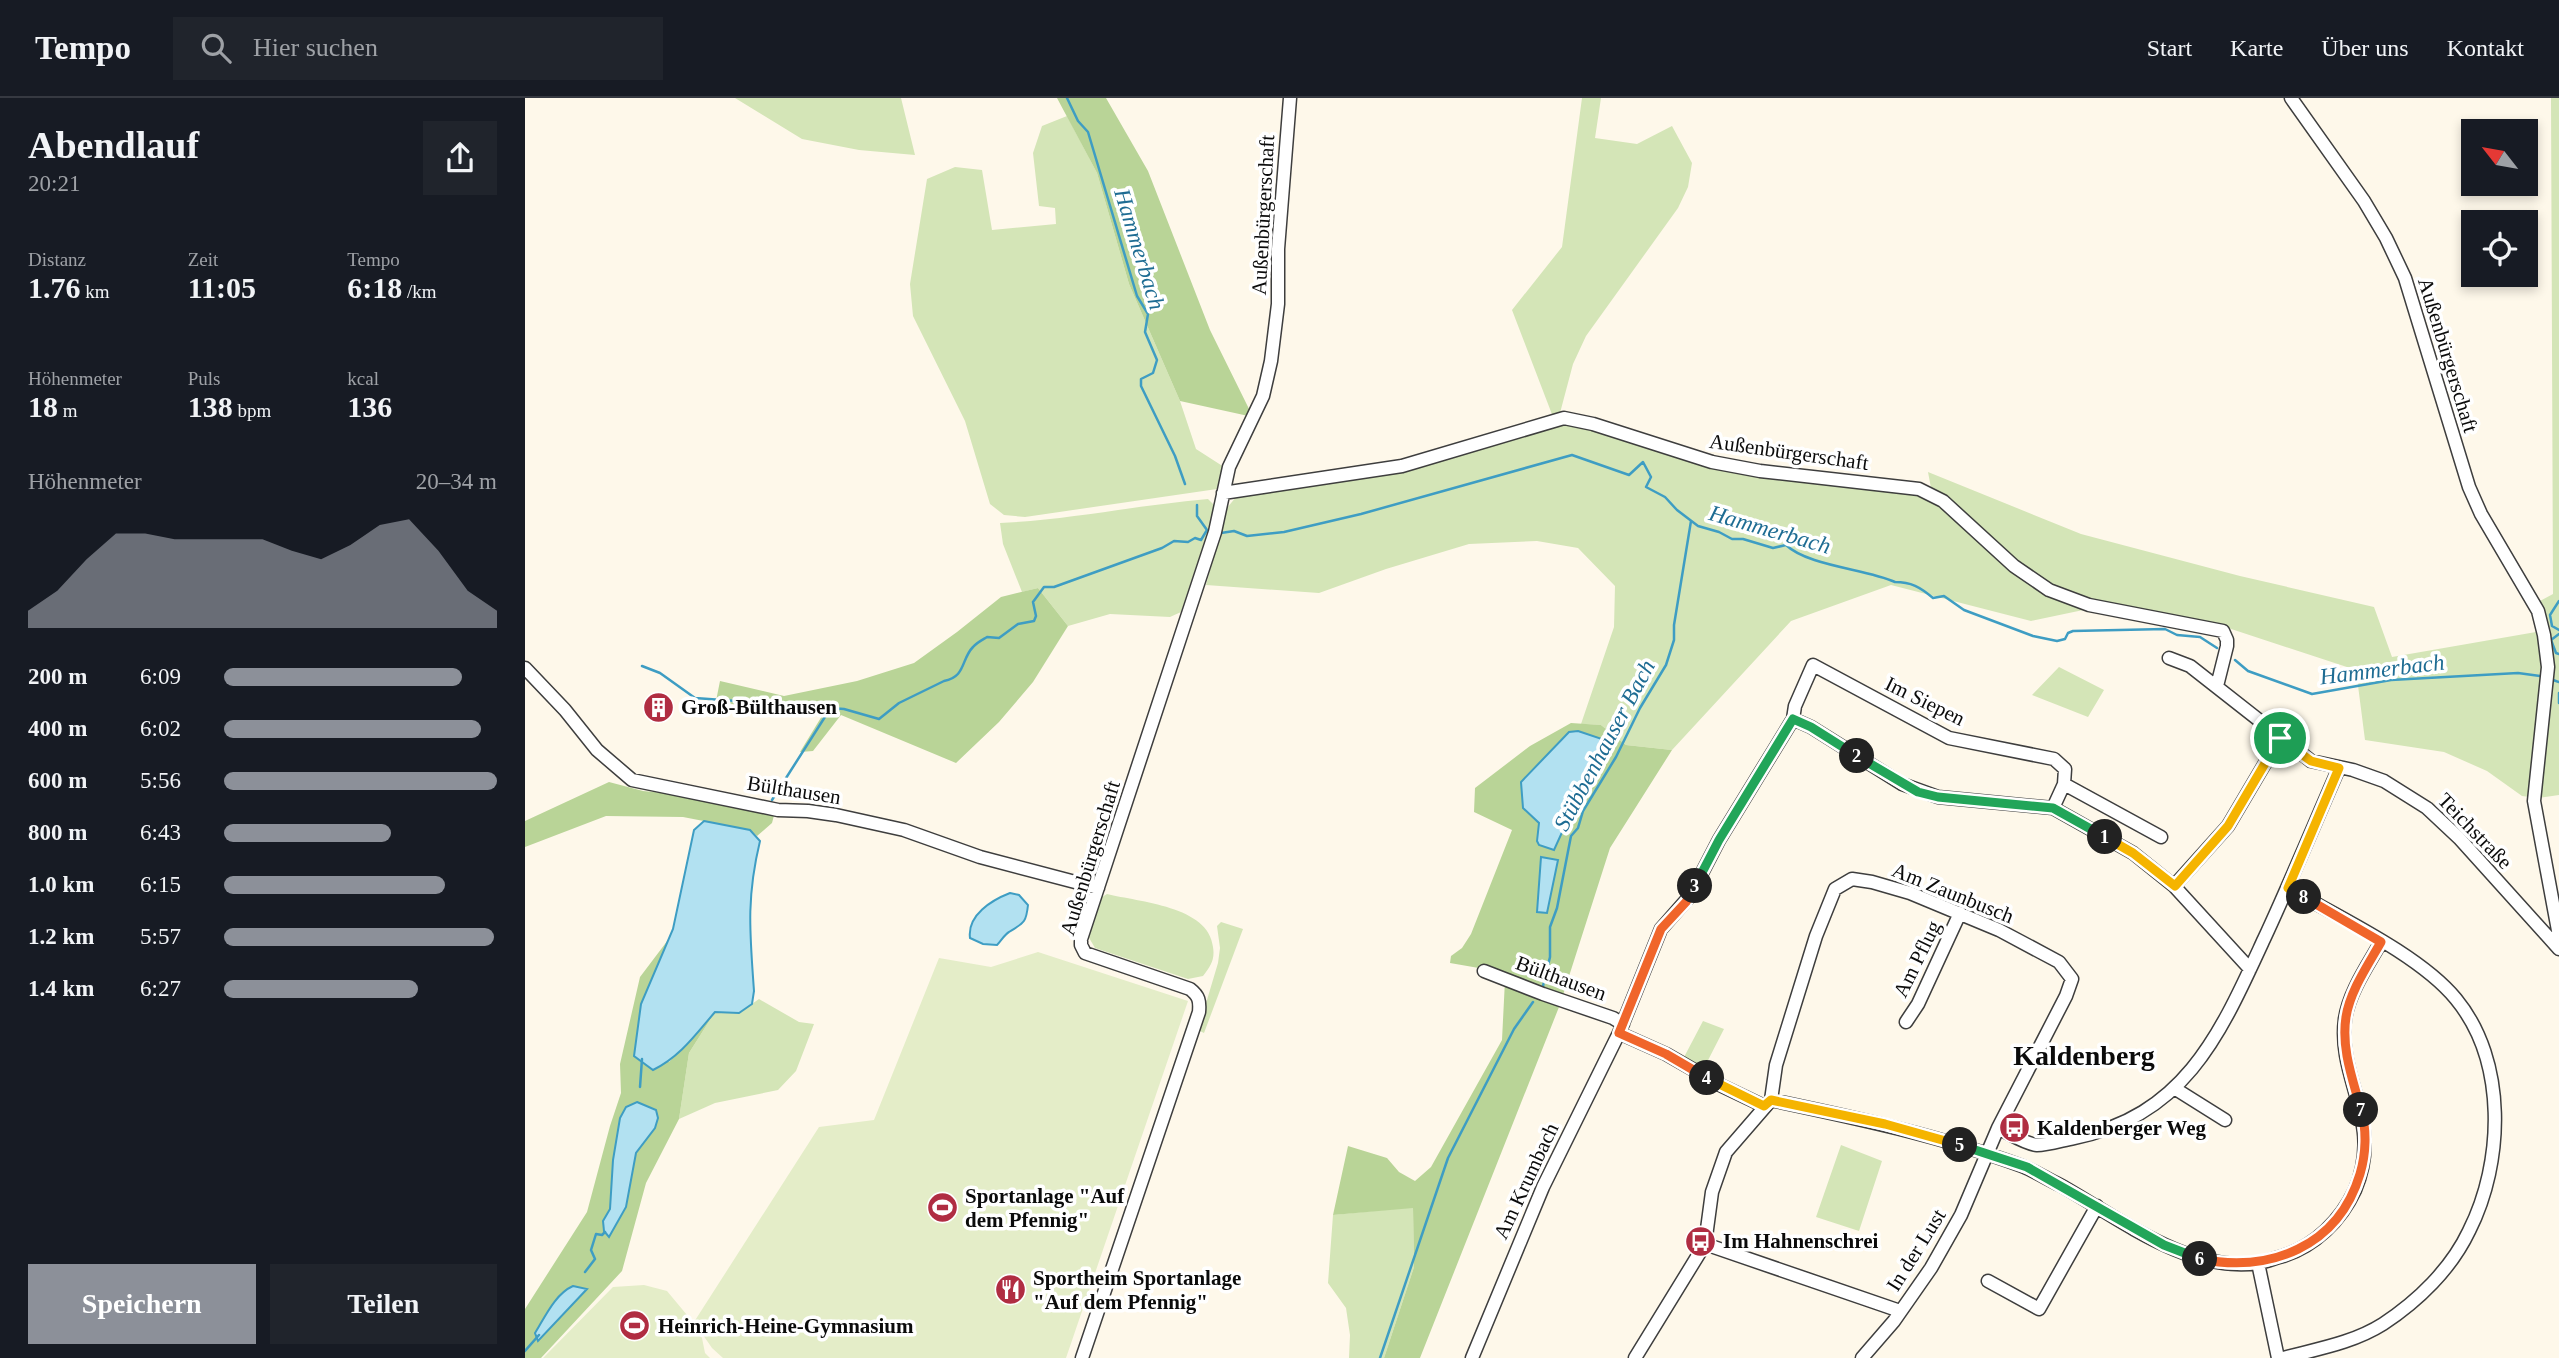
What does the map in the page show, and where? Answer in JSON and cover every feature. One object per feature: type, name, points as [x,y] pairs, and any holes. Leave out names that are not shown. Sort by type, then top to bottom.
[{"type":"street","name":"Außenbürgerschaft","points":[[1082,1358],[1199,1012],[1200,1002],[1190,989],[1085,953],[1081,939],[1215,531],[1229,467],[1263,396],[1271,361],[1278,304],[1278,249],[1290,98]]},
{"type":"street","name":"Außenbürgerschaft","points":[[2291,98],[2364,201],[2386,238],[2405,278],[2469,487],[2481,514],[2538,611],[2548,667],[2534,801],[2559,936]]},
{"type":"street","name":"Außenbürgerschaft","points":[[1223,493],[1402,466],[1564,418],[1593,424],[1712,463],[1919,489],[1943,501],[2014,566],[2049,590],[2089,605],[2224,631],[2227,646],[2217,686]]},
{"type":"street","name":"Teichstraße","points":[[2169,658],[2190,666],[2311,761],[2384,781],[2427,808],[2459,838],[2559,949]]},
{"type":"street","name":"Im Siepen","points":[[1793,719],[1795,706],[1813,665],[1949,738],[2054,759],[2065,769],[2064,784]]},
{"type":"street","name":"Bülthausen","points":[[525,668],[565,709],[597,750],[632,780],[778,810],[836,815],[904,830],[980,857],[1098,888]]},
{"type":"street","points":[[1793,719],[1811,727],[1918,792],[1938,797],[2053,808],[2133,853],[2175,886],[2250,970]]},
{"type":"street","name":"Am Krumbach","points":[[1472,1358],[1543,1187],[1621,1029],[1661,929],[1691,896],[1719,840],[1793,719]]},
{"type":"street","points":[[2175,886],[2228,826],[2280,738]]},
{"type":"street","points":[[1998,1128],[2036,1145],[2082,1136],[2111,1128],[2147,1108],[2174,1088],[2203,1057],[2215,1039],[2288,888],[2339,768]]},
{"type":"street","points":[[2053,808],[2064,784],[2161,837]]},
{"type":"street","name":"Am Zaunbusch","points":[[1768,1103],[1776,1065],[1816,936],[1835,889],[1852,879],[1872,882],[1910,893],[1999,930],[2059,962],[2072,979],[2066,996],[1986,1153]]},
{"type":"street","points":[[2258,1263],[2281,1358],[2347,1342],[2382,1324],[2421,1294],[2445,1268],[2465,1240],[2480,1207],[2487,1180],[2494,1116],[2493,1087],[2481,1043],[2466,1013],[2447,989],[2419,965],[2288,888]]},
{"type":"street","name":"Am Pflug","points":[[1906,1022],[1918,1004],[1960,913]]},
{"type":"street","name":"Bülthausen","points":[[1484,971],[1613,1018],[1621,1029],[1720,1085],[1768,1103],[1885,1124],[1986,1153],[2027,1167],[2178,1252],[2216,1263],[2258,1263],[2292,1253],[2321,1237],[2346,1207],[2356,1186],[2362,1165],[2364,1128],[2347,1058],[2346,1018],[2361,979],[2381,942]]},
{"type":"street","points":[[2174,1088],[2225,1120]]},
{"type":"street","points":[[1635,1358],[1705,1244],[1712,1192],[1725,1153],[1768,1103]]},
{"type":"street","points":[[2027,1167],[2036,1145]]},
{"type":"street","name":"In der Lust","points":[[1862,1358],[1931,1268],[1961,1215],[1986,1153]]},
{"type":"street","points":[[1988,1281],[2039,1309],[2097,1206]]},
{"type":"street","points":[[1705,1244],[1900,1311]]},
{"type":"green space","points":[[735,98],[901,98],[915,155],[859,150],[802,139]]},
{"type":"green space","points":[[1057,98],[1106,98],[1148,171],[1210,330],[1253,417],[1180,401],[1129,284],[1097,173]]},
{"type":"green space","points":[[1582,98],[1601,98],[1595,138],[1637,144],[1672,126],[1692,163],[1688,187],[1678,208],[1586,336],[1573,364],[1560,413],[1553,417],[1512,310],[1562,247]]},
{"type":"green space","points":[[2551,98],[2559,98],[2559,795],[2538,798],[2522,796],[2487,771],[2444,752],[2365,740],[2356,670],[2207,621],[2088,609],[2031,621],[1891,585],[1791,621],[1672,750],[1626,745],[1601,725],[1581,724],[1614,627],[1615,586],[1578,548],[1537,541],[1469,544],[1319,593],[1206,585],[1227,508],[1236,497],[1405,469],[1560,425],[1596,428],[1706,466],[1931,488],[1928,472],[2081,534],[2240,576],[2374,607],[2392,657],[2536,632],[2547,626],[2538,602],[2553,594]]},
{"type":"green space","points":[[1067,116],[1097,173],[1129,284],[1180,401],[1196,449],[1224,467],[1217,489],[1025,517],[1004,515],[990,504],[965,421],[913,316],[910,284],[927,179],[955,167],[982,170],[992,230],[1056,224],[1055,208],[1039,206],[1033,153],[1042,126]]},
{"type":"green space","points":[[1208,499],[1216,507],[1181,612],[1170,617],[1110,614],[1068,626],[1038,588],[1022,592],[1003,544],[1000,523]]},
{"type":"green space","points":[[1038,588],[1068,626],[1033,682],[999,722],[956,763],[841,715],[813,751],[800,752],[825,711],[771,711],[716,701],[720,681],[784,696],[857,681],[914,663],[1001,597]]},
{"type":"green space","points":[[2059,667],[2104,690],[2088,717],[2032,695]]},
{"type":"green space","points":[[1571,723],[1601,725],[1626,745],[1672,750],[1610,848],[1563,995],[1496,971],[1450,963],[1451,956],[1462,948],[1471,934],[1512,830],[1474,812],[1475,788],[1530,746]]},
{"type":"green space","points":[[609,782],[643,791],[777,804],[772,823],[757,836],[750,830],[683,817],[606,816],[525,847],[525,821]]},
{"type":"green space","points":[[1107,894],[1171,908],[1199,923],[1209,933],[1213,947],[1212,962],[1203,976],[1188,979],[1095,948],[1088,936],[1099,899]]},
{"type":"green space","points":[[1221,922],[1243,929],[1204,1033],[1198,1030],[1218,963],[1220,948],[1217,926]]},
{"type":"green space","points":[[671,936],[641,1004],[634,1056],[669,1062],[715,1012],[689,1053],[679,1119],[646,1183],[622,1271],[541,1358],[525,1358],[525,1309],[587,1212],[621,1093],[620,1064],[640,977]],"holes":[[[620,1118],[655,1128],[636,1153],[630,1174],[604,1230],[603,1221],[610,1209],[613,1160]],[[573,1286],[587,1289],[539,1340]]]},
{"type":"green space","name":"Sportanlage \"Auf dem Pfennig\"","points":[[1038,952],[1188,1001],[1066,1358],[723,1358],[712,1348],[694,1322],[819,1127],[874,1120],[939,958],[991,967]]},
{"type":"green space","points":[[1505,980],[1559,1007],[1420,1358],[1384,1358],[1414,1267],[1413,1208],[1333,1215],[1348,1146],[1387,1158],[1399,1172],[1415,1181],[1431,1167],[1502,1040]]},
{"type":"green space","points":[[759,999],[799,1022],[814,1024],[796,1071],[778,1090],[715,1103],[679,1119],[689,1053],[715,1012],[739,1013]]},
{"type":"green space","points":[[1703,1021],[1724,1029],[1702,1072],[1682,1061]]},
{"type":"green space","points":[[1841,1145],[1882,1161],[1859,1231],[1816,1217]]},
{"type":"green space","points":[[1413,1207],[1414,1267],[1384,1358],[1349,1358],[1350,1335],[1346,1308],[1328,1283],[1333,1215]]},
{"type":"green space","name":"Heinrich-Heine-Gymnasium","points":[[644,1285],[667,1291],[702,1338],[705,1353],[710,1358],[543,1358],[613,1287]]},
{"type":"water","points":[[1578,731],[1605,740],[1610,745],[1609,751],[1583,786],[1554,850],[1539,845],[1537,841],[1539,823],[1523,808],[1521,782],[1569,732]]},
{"type":"water","points":[[704,821],[750,830],[760,841],[751,899],[750,934],[754,991],[752,1004],[739,1013],[715,1012],[679,1052],[653,1070],[634,1056],[641,1004],[673,929],[694,830]]},
{"type":"water","points":[[1541,857],[1558,860],[1547,913],[1537,912]]},
{"type":"water","points":[[1010,893],[1019,895],[1028,905],[1023,922],[1007,933],[997,945],[983,944],[970,938],[972,922],[982,910]]},
{"type":"water","points":[[637,1102],[656,1110],[658,1118],[655,1128],[636,1153],[626,1207],[609,1237],[604,1231],[603,1221],[610,1209],[613,1160],[620,1118],[626,1107]]},
{"type":"water","points":[[573,1286],[587,1289],[538,1341],[535,1333],[547,1313],[561,1294]]},
{"type":"waterway","name":"Hammerbach","points":[[1067,98],[1078,121],[1088,132],[1137,296],[1148,314],[1145,332],[1157,360],[1153,373],[1141,379],[1141,386],[1175,456],[1185,484]]},
{"type":"waterway","name":"Hammerbach","points":[[1221,533],[1234,531],[1247,536],[1284,532],[1361,514],[1572,455],[1629,475],[1643,462],[1651,477],[1646,487],[1665,497],[1698,526],[1732,539],[1743,539],[1773,548],[1786,545],[1823,563],[1911,584],[1933,598],[1944,596],[1964,610],[2033,636],[2057,641],[2065,639],[2068,633],[2073,631],[2165,629],[2177,635],[2200,637],[2217,648]]},
{"type":"waterway","points":[[642,666],[660,673],[695,698],[844,709],[879,719],[899,703],[956,676],[969,652],[979,642],[987,637],[999,638],[1018,624],[1034,621],[1036,616],[1033,602],[1044,587],[1054,587],[1162,548],[1174,541],[1188,542],[1195,538],[1201,540],[1207,530],[1197,516],[1197,505]]},
{"type":"waterway","name":"Stübbenhauser Bach","points":[[1543,986],[1550,957],[1550,927],[1557,908],[1571,836],[1578,828],[1583,811],[1666,665],[1674,640],[1674,625],[1691,521]]},
{"type":"waterway","points":[[2559,601],[2550,615],[2552,626],[2559,630]]},
{"type":"waterway","points":[[2559,634],[2551,640],[2556,653],[2559,654]]},
{"type":"waterway","name":"Hammerbach","points":[[2235,660],[2248,671],[2312,694],[2391,680],[2518,673],[2540,676]]},
{"type":"waterway","name":"Hammerbach","points":[[2553,680],[2559,682]]},
{"type":"waterway","name":"Hammerbach","points":[[2559,693],[2559,703]]},
{"type":"waterway","points":[[772,800],[830,709]]},
{"type":"waterway","name":"Stübbenhauser Bach","points":[[1380,1358],[1448,1158],[1514,1029],[1533,1002]]},
{"type":"waterway","points":[[640,1087],[642,1059]]},
{"type":"waterway","points":[[585,1272],[595,1259],[591,1250],[596,1234],[602,1235],[605,1232]]},
{"type":"waterway","points":[[525,1351],[539,1335]]},
{"type":"place","name":"Groß-Bülthausen","points":[[658,707]]},
{"type":"place","name":"Kaldenberger Weg","points":[[2014,1128]]},
{"type":"place","name":"Sportanlage \"Auf dem Pfennig\"","points":[[942,1208]]},
{"type":"place","name":"Im Hahnenschrei","points":[[1700,1241]]},
{"type":"place","name":"Sportheim Sportanlage \"Auf dem Pfennig\"","points":[[1010,1290]]},
{"type":"place","name":"Heinrich-Heine-Gymnasium","points":[[635,1326]]},
{"type":"district","name":"Kaldenberg","points":[[2084,1055]]},
{"type":"route","points":[[1793,719],[1811,727],[1918,792],[1987,803],[2053,808],[2133,853],[2175,886],[2222,835],[2280,738],[2311,761],[2339,768],[2288,888],[2381,942],[2349,1004],[2344,1036],[2347,1058],[2364,1118],[2365,1147],[2356,1186],[2346,1207],[2321,1237],[2292,1253],[2258,1263],[2216,1263],[2198,1259],[2164,1245],[2027,1167],[1885,1124],[1771,1100],[1764,1106],[1666,1054],[1619,1033],[1661,929],[1691,896],[1719,840],[1793,719]]}]
